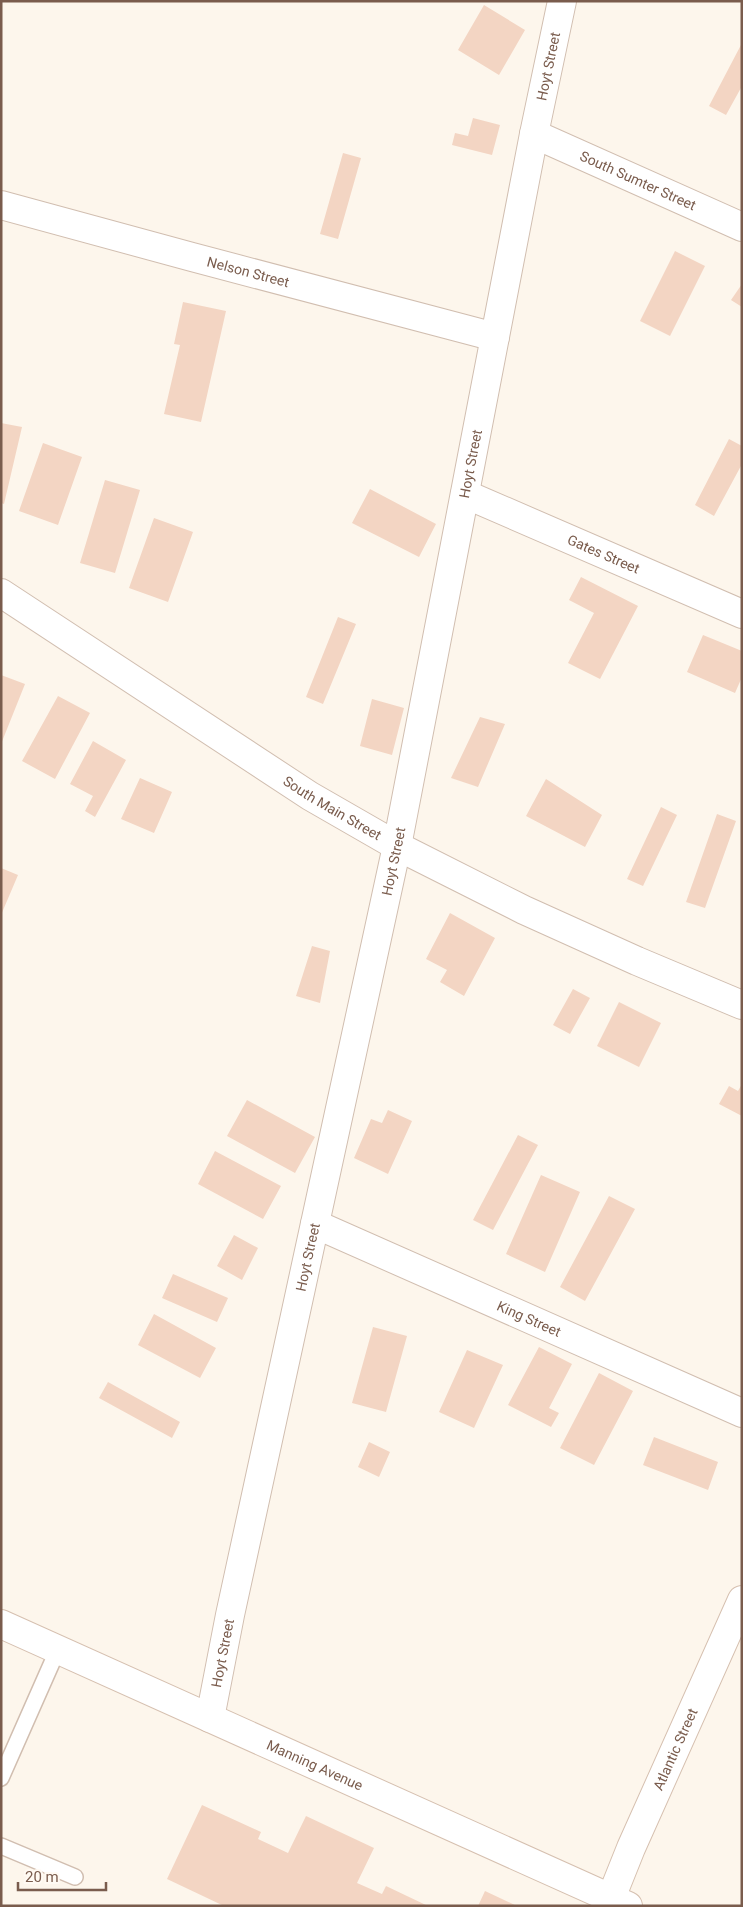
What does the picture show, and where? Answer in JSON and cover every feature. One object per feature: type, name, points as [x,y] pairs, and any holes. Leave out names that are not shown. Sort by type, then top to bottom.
[{"type":"street","name":"Hoyt Street","points":[[210,1718],[230,1616],[397,846],[534,134],[562,1]]},
{"type":"street","name":"South Sumter Street","points":[[534,134],[742,227]]},
{"type":"street","name":"Nelson Street","points":[[1,205],[495,337]]},
{"type":"street","name":"Gates Street","points":[[465,494],[742,614]]},
{"type":"street","name":"South Main Street","points":[[1,593],[310,796],[397,846],[524,910],[742,1005]]},
{"type":"street","name":"King Street","points":[[315,1224],[742,1413]]},
{"type":"street","name":"Atlantic Street","points":[[619,1902],[631,1848],[742,1600]]},
{"type":"street","name":"Manning Avenue","points":[[1,1624],[619,1902]]},
{"type":"lane","points":[[1,1778],[58,1649]]},
{"type":"lane","points":[[1,1846],[75,1877]]},
{"type":"building","points":[[484,5],[525,30],[499,75],[458,50]]},
{"type":"building","points":[[742,43],[742,86],[726,115],[709,106]]},
{"type":"building","points":[[473,118],[500,125],[492,155],[452,145],[455,133],[468,136]]},
{"type":"building","points":[[343,153],[361,158],[338,239],[320,234]]},
{"type":"building","points":[[675,251],[705,266],[670,336],[640,321]]},
{"type":"building","points":[[742,284],[742,307],[731,300]]},
{"type":"building","points":[[183,302],[226,311],[201,422],[164,414],[180,345],[174,344]]},
{"type":"building","points":[[1,423],[22,427],[4,504],[1,503]]},
{"type":"building","points":[[729,439],[742,446],[742,464],[714,516],[695,505]]},
{"type":"building","points":[[43,443],[82,457],[58,525],[19,511]]},
{"type":"building","points":[[105,480],[140,490],[115,573],[80,563]]},
{"type":"building","points":[[370,489],[436,524],[419,557],[352,523]]},
{"type":"building","points":[[154,518],[193,532],[168,602],[129,588]]},
{"type":"building","points":[[581,577],[638,606],[600,679],[568,663],[594,613],[569,600]]},
{"type":"building","points":[[338,617],[356,624],[323,704],[306,697]]},
{"type":"building","points":[[703,635],[742,651],[742,677],[735,693],[687,672]]},
{"type":"building","points":[[1,675],[25,684],[1,744]]},
{"type":"building","points":[[58,696],[90,713],[55,779],[22,761]]},
{"type":"building","points":[[372,699],[404,708],[392,755],[360,746]]},
{"type":"building","points":[[480,717],[505,724],[478,787],[451,778]]},
{"type":"building","points":[[93,741],[126,760],[95,817],[85,811],[93,796],[70,784]]},
{"type":"building","points":[[140,778],[172,792],[154,833],[121,819]]},
{"type":"building","points":[[546,779],[602,815],[585,847],[526,816]]},
{"type":"building","points":[[661,807],[677,815],[643,886],[627,879]]},
{"type":"building","points":[[717,814],[736,821],[705,908],[686,902]]},
{"type":"building","points":[[1,868],[18,875],[1,915]]},
{"type":"building","points":[[450,913],[495,938],[464,996],[440,982],[447,970],[426,959]]},
{"type":"building","points":[[312,946],[330,951],[320,1003],[296,996]]},
{"type":"building","points":[[573,989],[590,998],[570,1034],[553,1025]]},
{"type":"building","points":[[619,1002],[661,1023],[639,1067],[597,1046]]},
{"type":"building","points":[[742,1084],[742,1116],[719,1104],[729,1086],[738,1091]]},
{"type":"building","points":[[247,1100],[315,1137],[295,1173],[227,1136]]},
{"type":"building","points":[[388,1110],[412,1121],[388,1174],[354,1158],[371,1119],[382,1123]]},
{"type":"building","points":[[518,1135],[538,1145],[493,1230],[473,1220]]},
{"type":"building","points":[[215,1151],[281,1186],[263,1219],[198,1184]]},
{"type":"building","points":[[541,1175],[580,1192],[545,1272],[506,1254]]},
{"type":"building","points":[[609,1196],[635,1209],[585,1301],[560,1287]]},
{"type":"building","points":[[234,1235],[258,1248],[242,1280],[217,1266]]},
{"type":"building","points":[[173,1274],[228,1298],[217,1322],[162,1298]]},
{"type":"building","points":[[154,1314],[216,1348],[200,1378],[138,1345]]},
{"type":"building","points":[[373,1327],[407,1336],[386,1412],[352,1403]]},
{"type":"building","points":[[539,1347],[572,1364],[549,1408],[559,1413],[551,1427],[508,1405]]},
{"type":"building","points":[[467,1350],[503,1365],[474,1428],[439,1412]]},
{"type":"building","points":[[599,1373],[633,1391],[594,1465],[560,1448]]},
{"type":"building","points":[[108,1382],[180,1422],[172,1438],[99,1398]]},
{"type":"building","points":[[654,1437],[718,1462],[708,1490],[643,1465]]},
{"type":"building","points":[[369,1442],[390,1452],[379,1477],[358,1467]]},
{"type":"building","points":[[202,1805],[261,1832],[258,1839],[288,1853],[306,1816],[374,1848],[357,1883],[382,1894],[386,1886],[428,1906],[224,1906],[167,1879]]},
{"type":"building","points":[[485,1891],[517,1906],[478,1906]]}]
